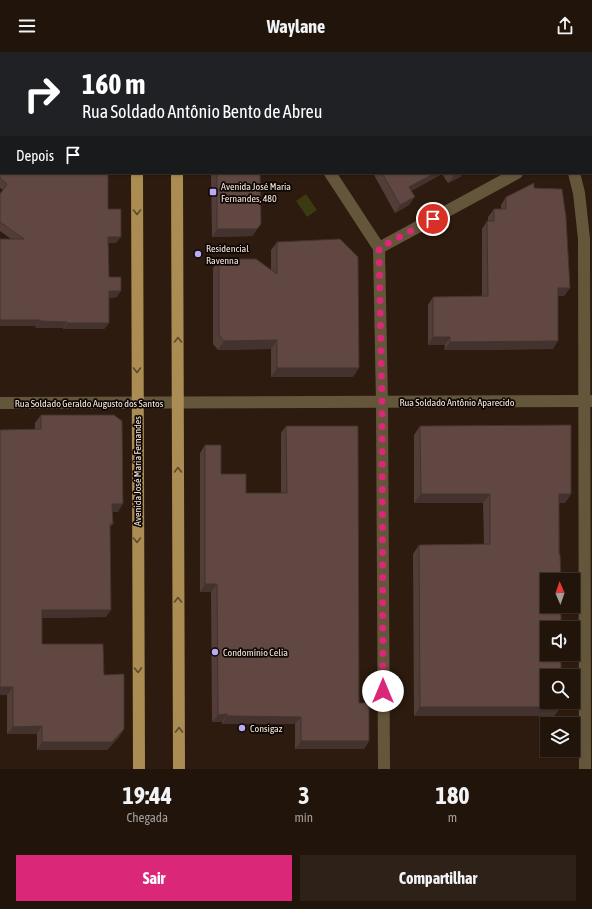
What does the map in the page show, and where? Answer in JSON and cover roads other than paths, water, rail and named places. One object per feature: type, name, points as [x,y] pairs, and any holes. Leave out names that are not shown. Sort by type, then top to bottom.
[{"type":"main road","name":"Avenida José Maria Fernandes","points":[[137,174],[138,769]]},
{"type":"main road","points":[[177,174],[179,769]]},
{"type":"street","points":[[331,174],[379,248],[382,402],[384,769]]},
{"type":"street","points":[[379,248],[515,174]]},
{"type":"street","points":[[574,174],[579,193],[584,238],[588,401],[585,769]]},
{"type":"street","name":"Rua Soldado Antônio Aparecido","points":[[178,403],[588,401]]},
{"type":"street","name":"Rua Soldado Geraldo Augusto dos Santos","points":[[0,403],[178,403]]},
{"type":"place","name":"Avenida José Maria Fernandes, 480","points":[[213,192]]},
{"type":"place","name":"Residencial Ravenna","points":[[198,254]]},
{"type":"place","name":"Condomínio Celia","points":[[215,652]]},
{"type":"place","name":"Consigaz","points":[[242,728]]}]
